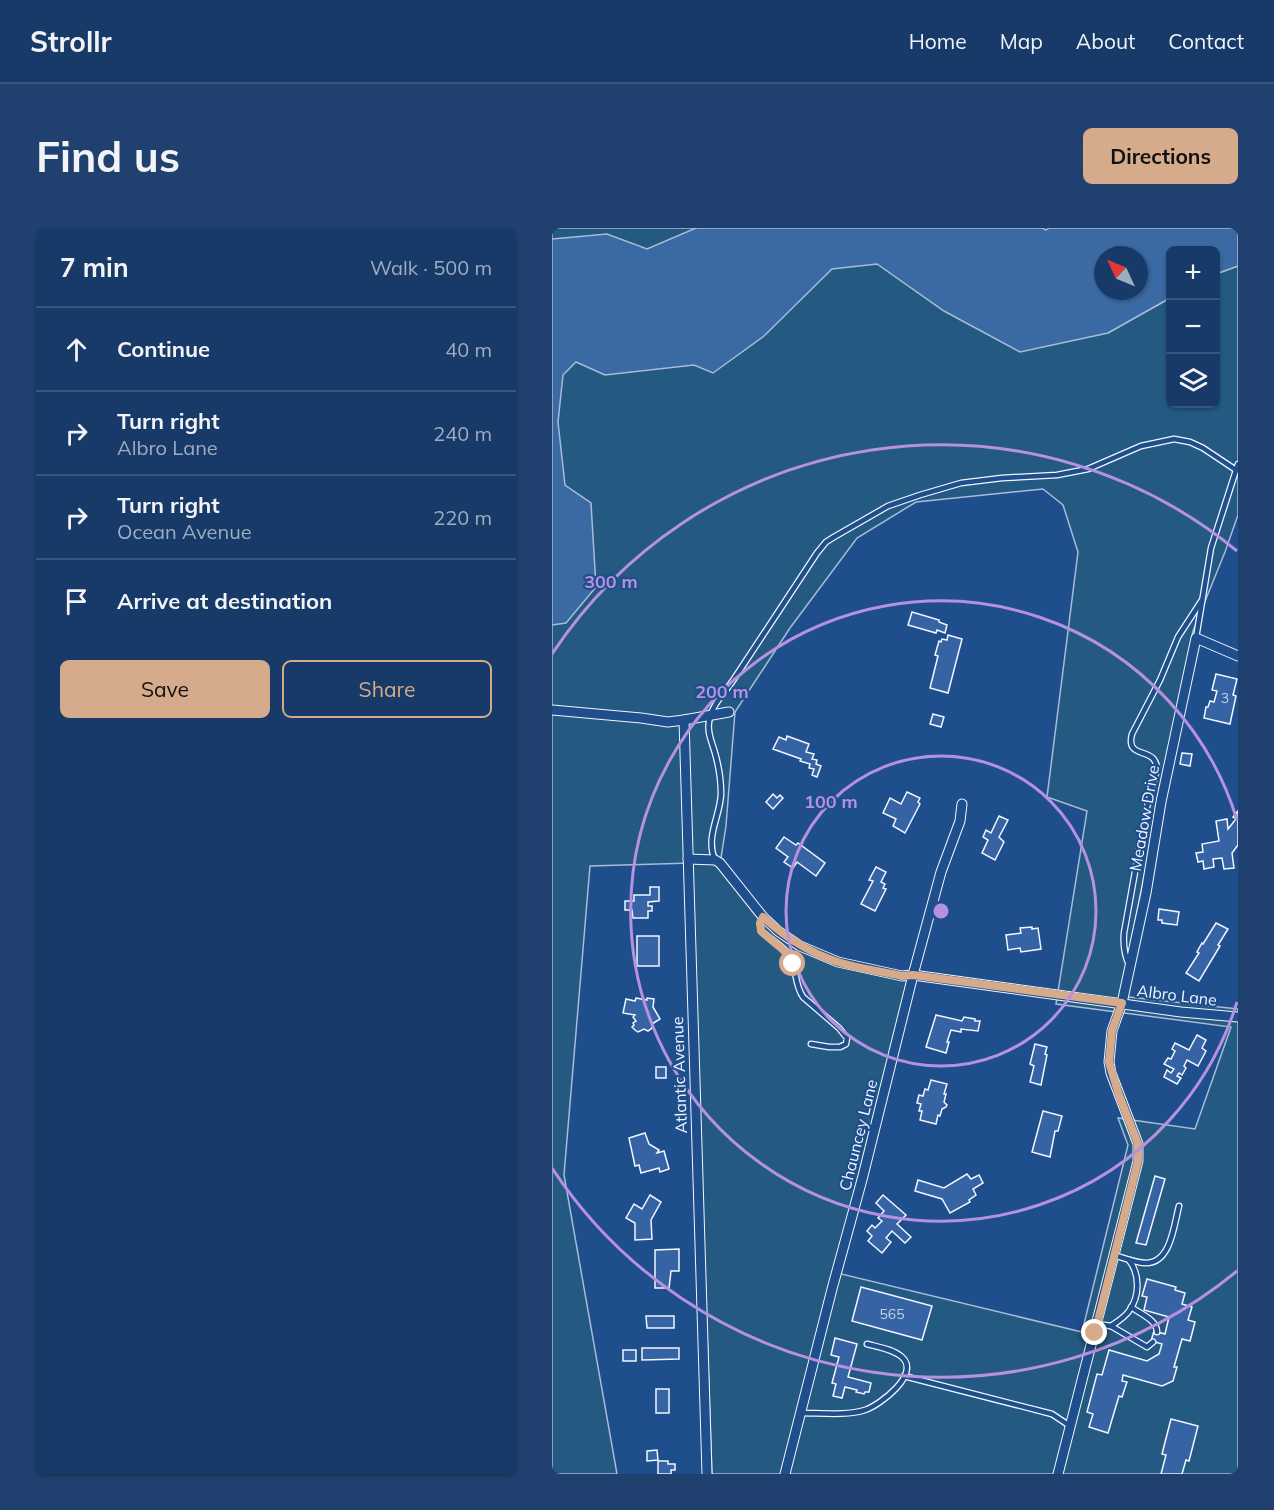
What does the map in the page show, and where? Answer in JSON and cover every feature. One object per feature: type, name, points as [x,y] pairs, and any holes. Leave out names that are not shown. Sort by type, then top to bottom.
[{"type":"street","points":[[1196,638],[1238,656]]},
{"type":"street","name":"Meadow Drive","points":[[1058,1474],[1138,1161],[1138,1144],[1109,1062],[1112,1031],[1122,1003],[1146,893],[1161,802],[1196,638]]},
{"type":"street","points":[[552,710],[668,722],[729,712]]},
{"type":"street","name":"Atlantic Avenue","points":[[684,720],[706,1474]]},
{"type":"street","name":"Chauncey Lane","points":[[785,1474],[913,975],[941,872],[960,821],[962,804]]},
{"type":"street","points":[[688,859],[715,861]]},
{"type":"street","name":"Albro Lane","points":[[715,861],[723,865],[763,917],[778,931],[800,946],[838,962],[902,976],[913,975],[1181,1012],[1238,1017]]},
{"type":"lane","points":[[715,861],[711,852],[711,842],[721,796],[720,774],[708,733],[710,715],[817,553],[834,537],[888,506],[961,483],[1057,475],[1088,470],[1141,446],[1174,439],[1203,447],[1237,470]]},
{"type":"lane","points":[[1196,638],[1211,548],[1238,464]]},
{"type":"lane","points":[[1130,965],[1125,957],[1124,933],[1146,811],[1157,768],[1155,759],[1135,750],[1130,742],[1178,637],[1202,600]]},
{"type":"lane","points":[[763,917],[760,923],[761,931],[790,956],[799,991],[803,997],[839,1028],[847,1038],[846,1044],[840,1047],[811,1044]]},
{"type":"lane","points":[[1114,1255],[1146,1263],[1160,1258],[1168,1249],[1179,1206]]},
{"type":"lane","points":[[1111,1326],[1128,1312],[1137,1289],[1137,1275],[1129,1260]]},
{"type":"lane","points":[[1131,1307],[1155,1323],[1157,1332]]},
{"type":"lane","points":[[1097,1324],[1111,1326],[1147,1347],[1153,1342]]},
{"type":"lane","points":[[800,1413],[865,1410],[885,1399],[902,1382],[907,1369],[903,1358],[895,1352],[867,1344]]},
{"type":"lane","points":[[904,1376],[1052,1414],[1070,1426]]},
{"type":"shaded area","points":[[552,228],[864,228],[1108,333],[1166,300],[1166,408],[1220,408],[1220,273],[1238,266],[1238,515],[1193,631],[1120,996],[1238,1009],[1238,1474],[712,1474],[691,863],[590,866],[564,1175],[617,1474],[552,1474]],"holes":[[[1043,489],[1063,505],[1078,552],[1047,797],[1087,811],[1056,1004],[1231,1027],[1195,1129],[1118,1118],[1128,1145],[1082,1332],[837,1273],[910,979],[796,949],[775,934],[747,902],[721,858],[726,826],[735,712],[790,628],[857,538],[916,502]]]},
{"type":"shaded area","points":[[696,228],[1042,228],[1046,230],[1049,228],[1238,228],[1238,266],[1220,273],[1220,246],[1166,246],[1166,300],[1108,333],[1020,352],[944,311],[877,264],[832,269],[764,336],[713,373],[694,365],[605,375],[576,362],[563,375],[558,422],[565,485],[591,503],[596,587],[566,623],[552,625],[552,239],[607,234],[647,249]]},
{"type":"building","points":[[912,612],[939,620],[947,625],[945,633],[937,630],[936,633],[908,625]]},
{"type":"building","points":[[948,635],[962,639],[948,693],[930,688],[938,656],[935,655],[939,641],[947,640]]},
{"type":"building","points":[[1216,674],[1237,679],[1230,724],[1204,718],[1206,707],[1210,701],[1214,702],[1217,691],[1212,690]]},
{"type":"building","points":[[933,714],[944,717],[941,727],[930,724]]},
{"type":"building","points":[[787,736],[809,744],[806,752],[814,754],[812,759],[817,760],[816,764],[821,766],[817,777],[812,775],[814,769],[809,768],[810,764],[773,749],[779,737],[786,740]]},
{"type":"building","points":[[1182,753],[1192,754],[1190,766],[1180,764]]},
{"type":"building","points":[[907,792],[920,798],[918,802],[920,804],[905,833],[893,826],[896,819],[883,813],[890,798],[901,804]]},
{"type":"building","points":[[773,794],[777,798],[780,795],[783,798],[773,809],[766,802]]},
{"type":"building","points":[[1238,811],[1238,845],[1232,853],[1234,868],[1224,869],[1222,858],[1213,859],[1214,867],[1204,869],[1203,861],[1198,862],[1196,853],[1203,852],[1202,844],[1219,841],[1216,821],[1227,819],[1228,829],[1236,819],[1233,817]]},
{"type":"building","points":[[999,816],[1008,820],[999,837],[1004,842],[995,860],[982,853],[988,840],[983,837],[986,830],[991,833]]},
{"type":"building","points":[[784,837],[796,845],[798,843],[825,863],[816,876],[797,862],[793,868],[784,862],[788,857],[776,848]]},
{"type":"building","points":[[876,867],[886,872],[881,882],[885,884],[883,888],[886,889],[875,911],[861,904],[873,881],[869,880]]},
{"type":"building","points":[[650,887],[659,887],[659,901],[648,902],[648,906],[652,906],[652,911],[648,911],[648,918],[633,918],[632,910],[625,910],[625,901],[634,901],[634,895],[650,895]]},
{"type":"building","points":[[1159,909],[1179,912],[1177,925],[1162,923],[1162,920],[1158,920]]},
{"type":"building","points":[[1216,923],[1228,929],[1199,981],[1186,973]]},
{"type":"building","points":[[1032,927],[1032,929],[1038,928],[1041,949],[1021,952],[1020,948],[1008,950],[1006,935],[1021,933],[1020,928]]},
{"type":"building","points":[[637,936],[659,936],[659,966],[637,966]]},
{"type":"building","points":[[636,998],[654,999],[653,1007],[660,1019],[652,1024],[652,1028],[648,1031],[635,1030],[632,1027],[636,1021],[633,1017],[635,1015],[623,1013],[626,999],[635,1001]]},
{"type":"building","points":[[936,1015],[962,1021],[964,1017],[975,1019],[975,1021],[980,1021],[978,1031],[951,1030],[946,1053],[926,1047]]},
{"type":"building","points":[[1197,1035],[1206,1040],[1202,1048],[1206,1051],[1198,1066],[1187,1060],[1182,1075],[1179,1073],[1177,1076],[1181,1078],[1177,1084],[1164,1077],[1167,1070],[1171,1073],[1174,1069],[1164,1064],[1168,1058],[1171,1059],[1175,1051],[1172,1049],[1175,1043],[1189,1050]]},
{"type":"building","points":[[1035,1044],[1047,1047],[1041,1085],[1030,1082],[1034,1066],[1030,1064]]},
{"type":"building","points":[[656,1067],[666,1067],[666,1078],[656,1078]]},
{"type":"building","points":[[931,1080],[947,1084],[944,1102],[947,1105],[942,1109],[940,1116],[938,1115],[936,1124],[920,1120],[921,1104],[917,1103],[919,1095],[923,1096],[925,1089],[928,1090]]},
{"type":"building","points":[[1043,1111],[1062,1116],[1058,1131],[1055,1131],[1050,1157],[1032,1152]]},
{"type":"building","points":[[645,1133],[649,1144],[659,1150],[657,1153],[664,1151],[669,1169],[660,1172],[659,1168],[641,1173],[639,1165],[635,1166],[629,1138]]},
{"type":"building","points":[[967,1174],[971,1179],[979,1175],[983,1183],[973,1189],[976,1195],[969,1200],[970,1202],[950,1213],[942,1199],[915,1191],[918,1180],[944,1188]]},
{"type":"building","points":[[1155,1176],[1165,1179],[1146,1245],[1136,1243]]},
{"type":"building","points":[[650,1195],[661,1202],[651,1220],[652,1239],[635,1240],[635,1223],[626,1218],[634,1204],[642,1209]]},
{"type":"building","points":[[883,1195],[906,1215],[897,1224],[911,1237],[905,1243],[892,1231],[886,1238],[891,1242],[882,1253],[868,1241],[872,1236],[867,1231],[872,1225],[875,1228],[882,1221],[878,1218],[884,1211],[876,1203]]},
{"type":"building","points":[[679,1249],[679,1271],[671,1271],[669,1288],[655,1288],[655,1250]]},
{"type":"building","points":[[1147,1279],[1176,1287],[1175,1290],[1185,1293],[1182,1304],[1192,1307],[1188,1320],[1195,1322],[1190,1341],[1182,1339],[1174,1367],[1177,1367],[1173,1381],[1162,1386],[1123,1375],[1122,1381],[1127,1382],[1122,1397],[1119,1396],[1108,1433],[1089,1427],[1093,1414],[1087,1412],[1097,1374],[1102,1375],[1109,1350],[1147,1361],[1159,1354],[1162,1344],[1151,1341],[1154,1331],[1165,1334],[1169,1317],[1144,1310],[1147,1297],[1142,1296]]},
{"type":"building","points":[[861,1287],[932,1306],[922,1340],[852,1321]]},
{"type":"building","points":[[646,1316],[674,1316],[674,1328],[647,1328]]},
{"type":"building","points":[[835,1338],[857,1344],[848,1377],[871,1383],[869,1392],[864,1394],[845,1387],[842,1398],[833,1396],[836,1384],[832,1383],[839,1357],[831,1355]]},
{"type":"building","points":[[642,1348],[679,1348],[679,1359],[642,1360]]},
{"type":"building","points":[[623,1350],[636,1350],[636,1361],[623,1361]]},
{"type":"building","points":[[656,1389],[669,1389],[669,1413],[656,1413]]},
{"type":"building","points":[[1171,1419],[1198,1426],[1189,1461],[1186,1460],[1182,1474],[1161,1474],[1166,1455],[1162,1454]]},
{"type":"building","points":[[657,1450],[658,1460],[647,1461],[647,1451]]},
{"type":"building","points":[[658,1461],[675,1464],[675,1470],[671,1470],[671,1474],[658,1474]]},
{"type":"route","points":[[793,964],[786,951],[761,931],[760,923],[763,917],[800,946],[838,962],[902,976],[913,975],[1122,1003],[1112,1031],[1109,1062],[1138,1144],[1138,1161],[1095,1333]]}]
